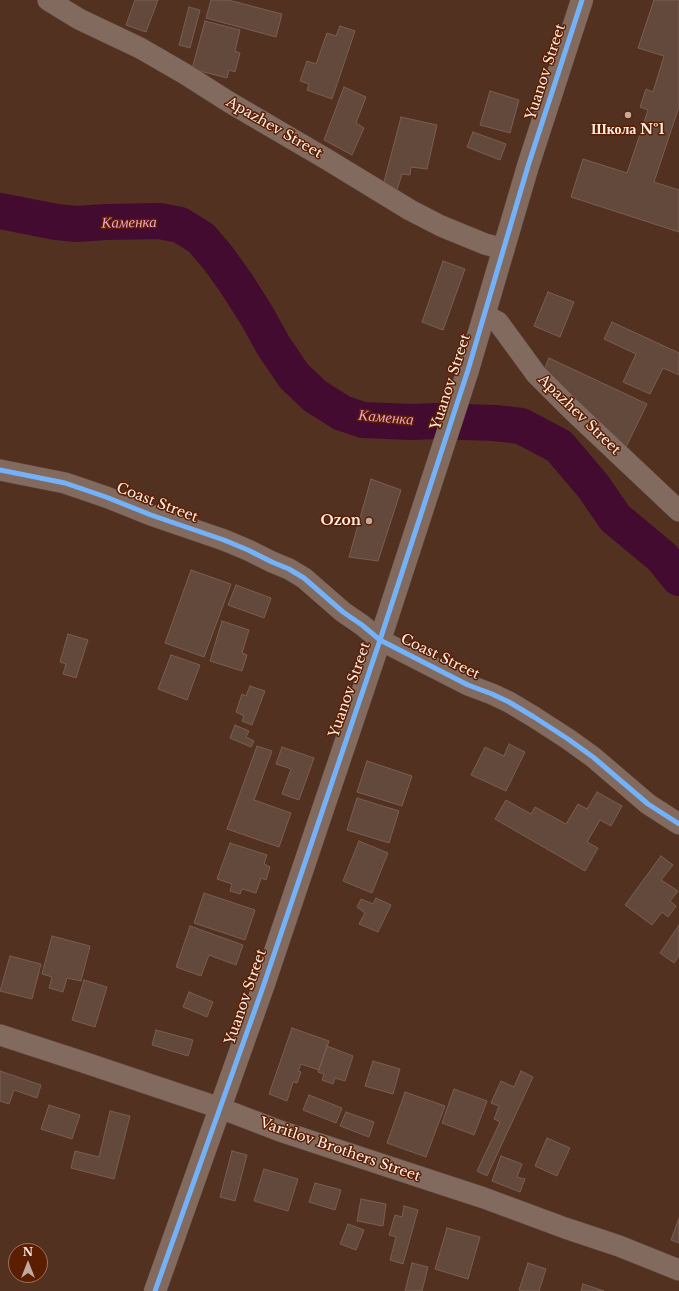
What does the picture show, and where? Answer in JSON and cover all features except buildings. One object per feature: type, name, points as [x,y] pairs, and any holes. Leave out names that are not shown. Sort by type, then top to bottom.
[{"type":"street","name":"Apazhev Street","points":[[48,0],[79,19],[140,48],[185,74],[229,102],[346,170],[410,210],[441,226],[485,244],[504,248]]},
{"type":"street","name":"Yuanov Street","points":[[155,1291],[293,898],[380,640],[468,370],[533,151],[582,0]]},
{"type":"street","name":"Apazhev Street","points":[[484,315],[498,322],[536,374],[570,409],[679,511]]},
{"type":"street","name":"Coast Street","points":[[0,470],[65,483],[106,497],[151,515],[224,540],[289,569],[304,578],[343,612],[380,640],[468,685],[509,702],[534,716],[580,748],[648,804],[679,824]]},
{"type":"street","name":"Varitlov Brothers Street","points":[[0,1036],[80,1060],[288,1133],[484,1198],[619,1246],[679,1270]]},
{"type":"waterway","name":"Каменка","points":[[0,211],[56,222],[77,224],[160,221],[180,225],[201,238],[218,258],[236,283],[273,345],[294,376],[315,396],[342,413],[363,420],[495,423],[521,426],[559,446],[593,486],[615,518],[662,557],[679,578]]},
{"type":"cycle path","points":[[155,1291],[263,987],[380,640],[468,370],[528,166],[582,0]]},
{"type":"cycle path","points":[[0,470],[65,483],[106,497],[151,515],[224,540],[289,569],[304,578],[343,612],[380,640],[468,685],[509,702],[568,739],[593,757],[648,804],[679,824]]},
{"type":"place","name":"Школа №1","points":[[628,115]]},
{"type":"place","name":"Ozon","points":[[369,521]]}]
